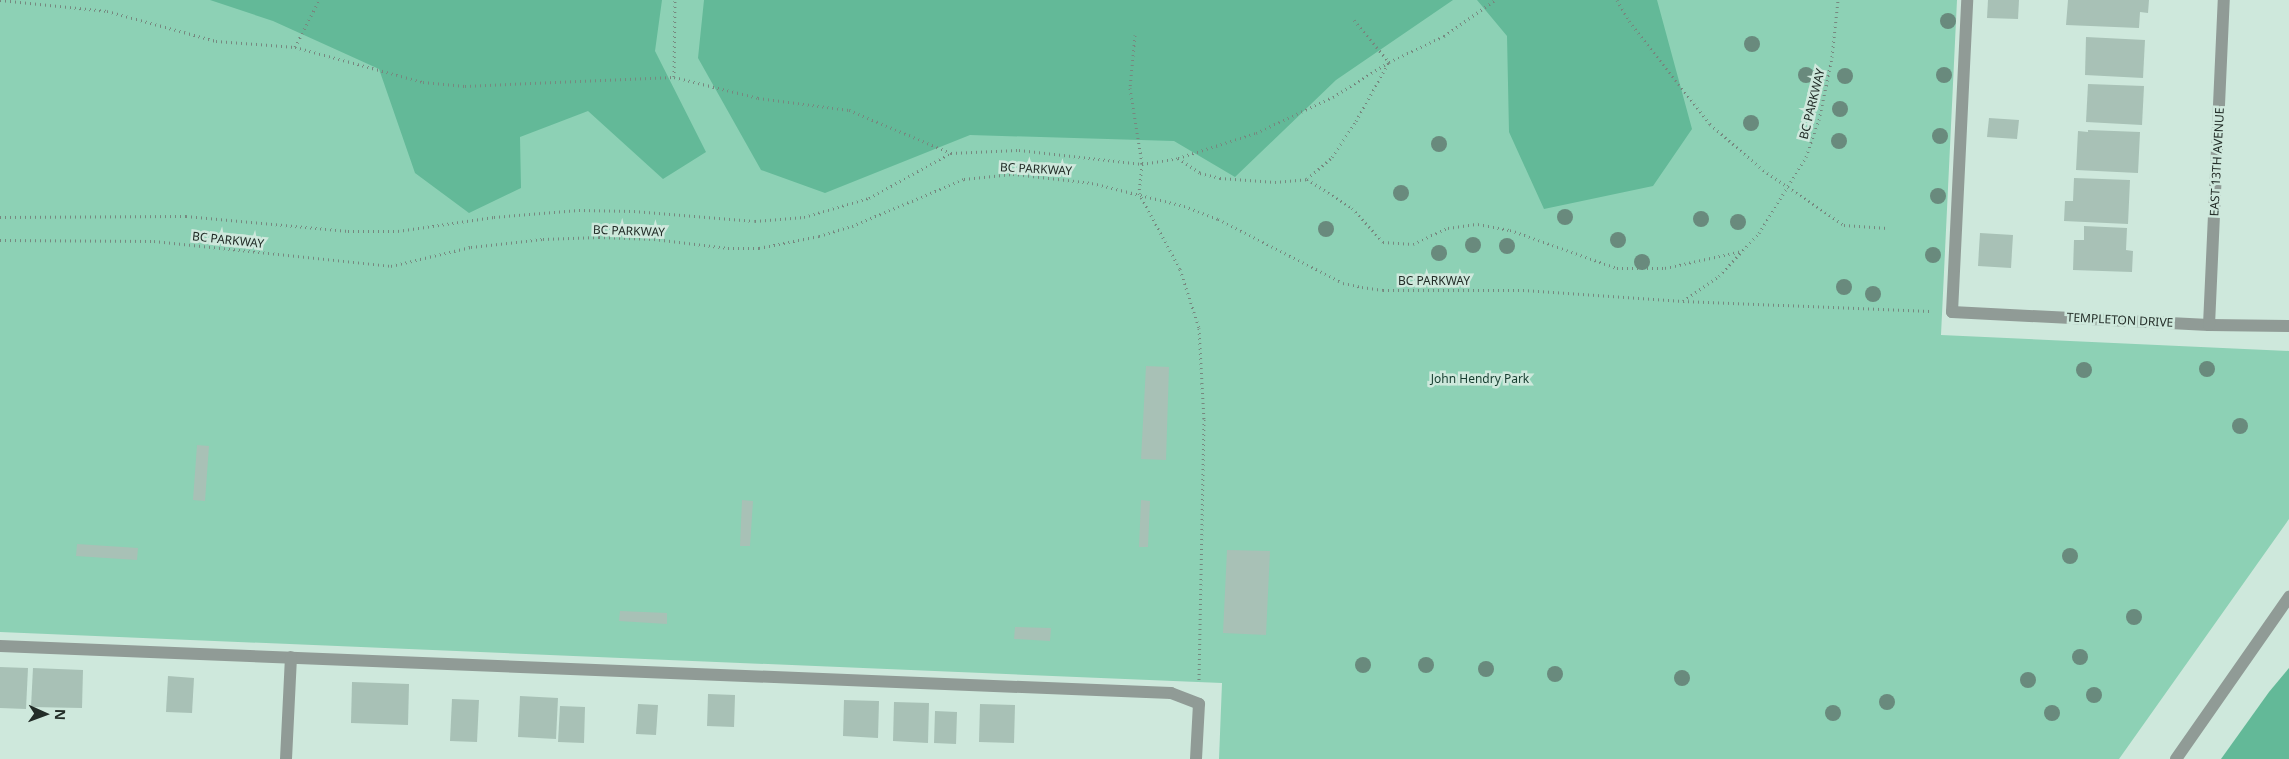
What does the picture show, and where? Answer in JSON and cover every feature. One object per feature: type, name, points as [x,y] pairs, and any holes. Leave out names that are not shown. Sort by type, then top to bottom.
[{"type":"street","points":[[1952,312],[1967,0]]},
{"type":"street","name":"EAST 13TH AVENUE","points":[[2209,325],[2224,0]]},
{"type":"street","name":"TEMPLETON DRIVE","points":[[1952,312],[2209,325],[2289,326]]},
{"type":"street","points":[[2176,759],[2289,597]]},
{"type":"street","points":[[0,646],[1170,693],[1199,704],[1196,759]]},
{"type":"street","points":[[286,759],[291,657]]},
{"type":"path","points":[[0,0],[107,11],[216,41],[295,47],[424,82],[466,86],[636,81],[674,77],[758,98],[849,110],[951,153],[1019,150],[1142,164],[1178,158],[1256,132],[1333,97],[1389,62],[1444,36],[1495,0]]},
{"type":"path","points":[[295,47],[319,0]]},
{"type":"path","points":[[674,77],[675,0]]},
{"type":"path","points":[[1617,0],[1629,21],[1710,124],[1763,170],[1844,225],[1888,228]]},
{"type":"path","name":"BC PARKWAY","points":[[0,240],[154,241],[391,266],[471,247],[543,239],[599,237],[654,239],[728,248],[759,248],[819,236],[852,226],[953,183],[976,177],[1013,174],[1044,176],[1092,183],[1139,193],[1184,206],[1218,219],[1343,282],[1362,288],[1383,290],[1522,290],[1683,301],[1718,276],[1759,233],[1806,158],[1819,120],[1832,57],[1838,0]]},
{"type":"path","points":[[1354,20],[1389,62]]},
{"type":"path","points":[[1136,35],[1130,88],[1142,164],[1139,193],[1180,269],[1199,328],[1204,419],[1199,704]]},
{"type":"path","points":[[1307,180],[1332,157],[1356,121],[1389,62]]},
{"type":"path","points":[[0,217],[186,216],[348,231],[398,231],[494,217],[580,210],[634,211],[755,222],[804,217],[868,198],[951,153]]},
{"type":"path","points":[[1178,158],[1200,173],[1220,178],[1276,182],[1307,180],[1352,208],[1383,242],[1414,244],[1448,228],[1478,224],[1510,230],[1617,268],[1665,268],[1742,251]]},
{"type":"path","points":[[1683,301],[1952,312]]},
{"type":"green space","name":"John Hendry Park","points":[[0,0],[1957,0],[1941,335],[2289,351],[2289,519],[2119,759],[1219,759],[1222,683],[0,632]]},
{"type":"green space","points":[[210,0],[662,0],[655,51],[706,152],[663,179],[588,111],[520,137],[521,188],[469,213],[415,173],[379,69],[273,21]]},
{"type":"green space","points":[[704,0],[1453,0],[1336,80],[1235,177],[1174,141],[970,135],[825,193],[761,170],[698,58]]},
{"type":"green space","points":[[1477,0],[1657,0],[1692,129],[1653,186],[1544,209],[1509,132],[1507,36]]},
{"type":"green space","points":[[2289,668],[2289,759],[2221,759],[2269,692]]},
{"type":"building","points":[[1988,0],[2019,0],[2018,19],[1987,18]]},
{"type":"building","points":[[2068,0],[2149,0],[2148,13],[2140,12],[2139,28],[2066,25]]},
{"type":"building","points":[[2086,37],[2145,40],[2143,78],[2085,75]]},
{"type":"building","points":[[2088,84],[2144,86],[2142,125],[2086,122]]},
{"type":"building","points":[[1989,118],[2019,120],[2017,139],[1987,137]]},
{"type":"building","points":[[2088,130],[2140,132],[2138,173],[2076,170],[2078,131],[2088,132]]},
{"type":"building","points":[[2074,178],[2130,180],[2128,224],[2064,221],[2065,201],[2073,201]]},
{"type":"building","points":[[2084,226],[2127,228],[2126,250],[2133,251],[2132,272],[2073,270],[2074,240],[2084,240]]},
{"type":"building","points":[[1980,233],[2013,235],[2011,268],[1978,266]]},
{"type":"building","points":[[1146,366],[1169,367],[1166,460],[1141,459]]},
{"type":"building","points":[[197,445],[209,446],[205,501],[193,500]]},
{"type":"building","points":[[742,500],[753,501],[750,546],[740,546]]},
{"type":"building","points":[[1141,500],[1150,501],[1148,547],[1139,547]]},
{"type":"building","points":[[77,544],[138,548],[137,560],[76,556]]},
{"type":"building","points":[[1227,550],[1270,551],[1266,635],[1223,633]]},
{"type":"building","points":[[620,611],[667,613],[667,624],[619,621]]},
{"type":"building","points":[[1015,627],[1051,628],[1050,641],[1014,639]]},
{"type":"building","points":[[0,667],[28,668],[26,709],[0,708]]},
{"type":"building","points":[[33,668],[83,670],[82,708],[31,707]]},
{"type":"building","points":[[168,676],[194,678],[192,713],[166,712]]},
{"type":"building","points":[[352,682],[409,684],[408,725],[351,723]]},
{"type":"building","points":[[708,694],[735,695],[734,727],[707,726]]},
{"type":"building","points":[[520,696],[558,698],[556,739],[518,737]]},
{"type":"building","points":[[452,699],[479,700],[477,742],[450,741]]},
{"type":"building","points":[[844,700],[879,701],[878,738],[843,736]]},
{"type":"building","points":[[894,702],[929,703],[928,743],[893,741]]},
{"type":"building","points":[[638,704],[658,705],[656,735],[636,734]]},
{"type":"building","points":[[980,704],[1015,705],[1014,743],[979,742]]},
{"type":"building","points":[[560,706],[585,707],[584,743],[558,742]]},
{"type":"building","points":[[935,711],[957,712],[956,744],[934,743]]}]
